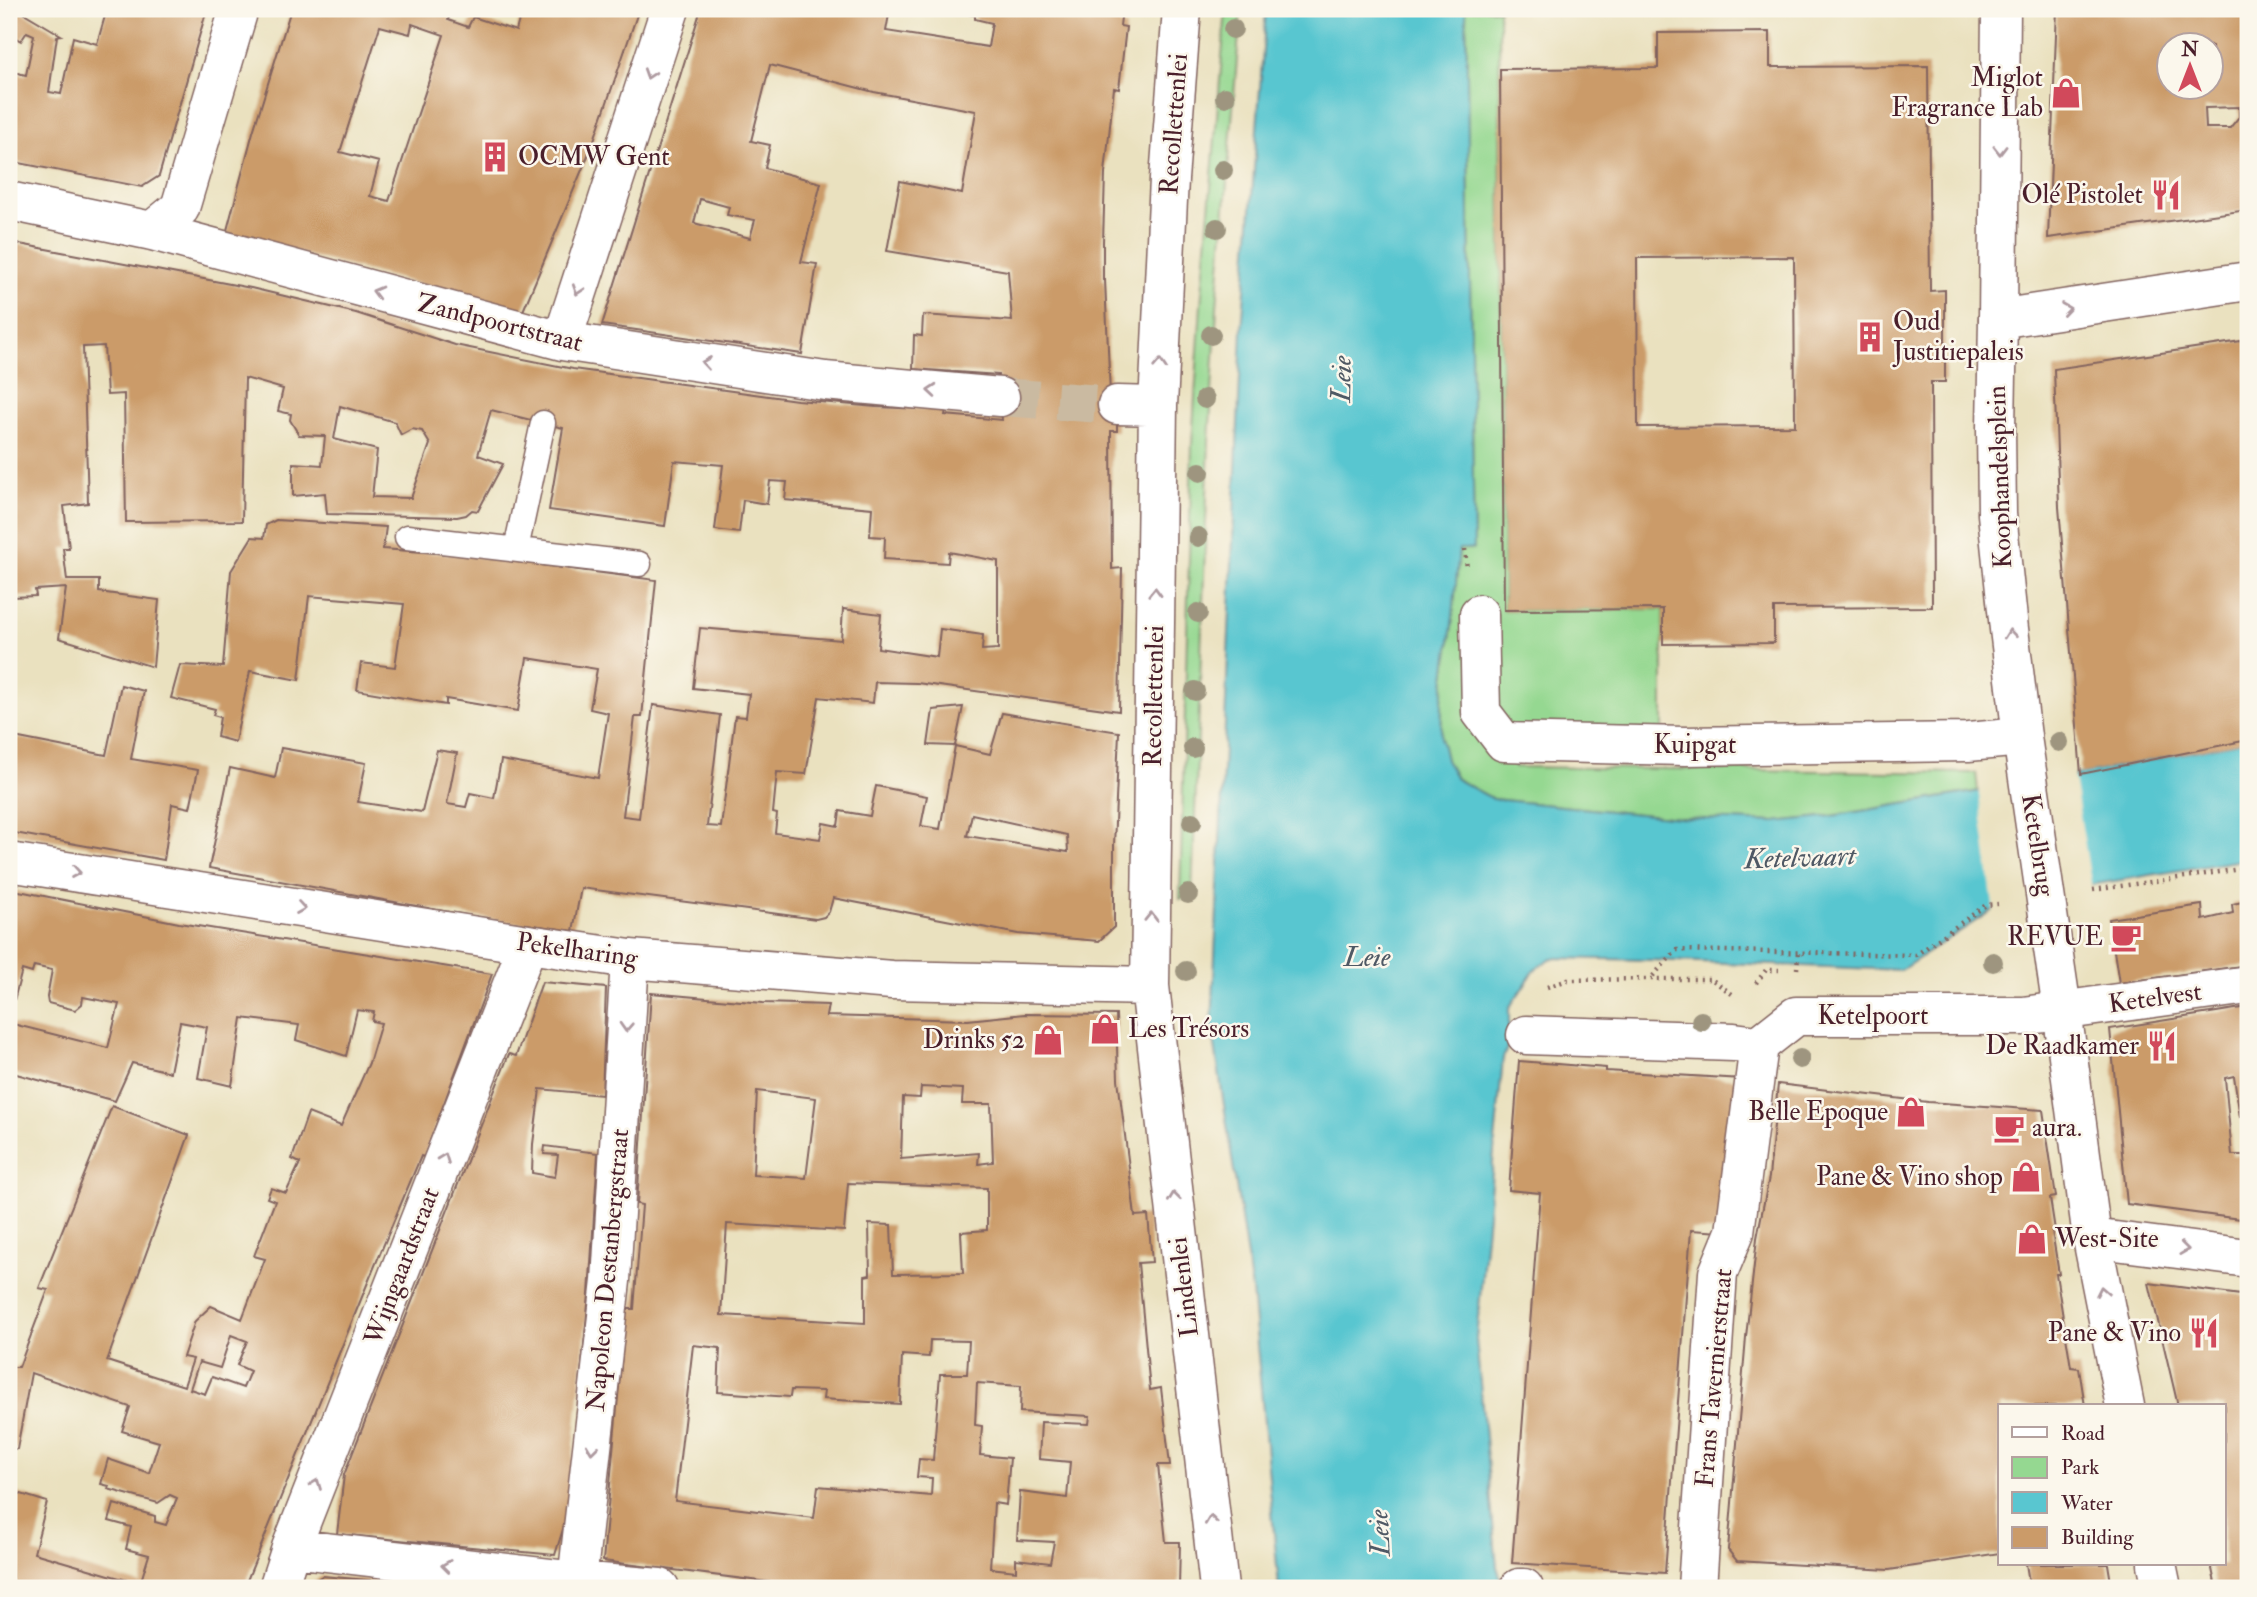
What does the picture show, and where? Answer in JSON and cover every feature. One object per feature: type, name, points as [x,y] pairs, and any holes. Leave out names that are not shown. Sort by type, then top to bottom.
[{"type":"street","points":[[152,231],[180,208],[239,9]]},
{"type":"street","points":[[559,353],[670,9]]},
{"type":"street","name":"Recollettenlei","points":[[1150,986],[1158,406],[1169,179],[1182,9]]},
{"type":"street","name":"Koophandelsplein","points":[[2001,9],[1997,514],[2028,776]]},
{"type":"street","name":"Zandpoortstraat","points":[[9,201],[152,231],[559,353],[1000,397]]},
{"type":"street","points":[[1998,319],[2248,281]]},
{"type":"street","points":[[1117,405],[1158,406]]},
{"type":"street","name":"Kuipgat","points":[[1479,614],[1480,712],[1504,743],[1685,746],[1968,742],[2022,737]]},
{"type":"street","name":"Ketelbrug","points":[[2028,776],[2092,1238],[2125,1404]]},
{"type":"street","name":"Pekelharing","points":[[9,862],[630,959],[892,980],[1150,986]]},
{"type":"street","name":"Wijngaardstraat","points":[[278,1588],[291,1548],[528,944]]},
{"type":"street","name":"Napoleon Destanbergstraat","points":[[577,1581],[611,1280],[630,959]]},
{"type":"street","name":"Ketelvest","points":[[2062,1010],[2248,985]]},
{"type":"street","name":"Lindenlei","points":[[1150,986],[1219,1588]]},
{"type":"street","name":"Ketelpoort","points":[[1759,1045],[1796,1016],[2023,1016],[2062,1010]]},
{"type":"street","points":[[1526,1035],[1759,1045]]},
{"type":"street","name":"Frans Tavernierstraat","points":[[1696,1588],[1718,1272],[1735,1232],[1759,1045]]},
{"type":"street","points":[[2092,1238],[2248,1258]]},
{"type":"street","points":[[291,1548],[660,1588]]},
{"type":"street","points":[[2157,1566],[2162,1588]]},
{"type":"lane","points":[[516,550],[543,423]]},
{"type":"lane","points":[[407,537],[639,564]]},
{"type":"path","points":[[1465,548],[1466,558]]},
{"type":"path","points":[[2083,891],[2248,868]]},
{"type":"path","points":[[1650,979],[1677,950],[1916,955],[1986,905],[2000,903]]},
{"type":"path","points":[[1797,970],[1798,953]]},
{"type":"path","points":[[1541,990],[1568,980],[1711,979]]},
{"type":"green space","points":[[1226,9],[1241,9],[1209,442],[1192,894],[1180,899],[1192,443]]},
{"type":"green space","points":[[1466,9],[1499,9],[1504,610],[1663,609],[1663,730],[1515,730],[1515,767],[1976,773],[1978,791],[1832,816],[1775,822],[1679,818],[1493,799],[1456,779],[1446,760],[1441,738],[1442,701],[1459,549],[1474,548]]},
{"type":"water","name":"Leie","points":[[1266,9],[1466,9],[1474,549],[1459,549],[1442,701],[1441,738],[1446,760],[1456,779],[1493,799],[1679,818],[1775,822],[1832,816],[2081,774],[2248,740],[2248,859],[2096,884],[1991,911],[1901,970],[1552,958],[1536,968],[1509,1008],[1509,1043],[1503,1058],[1476,1339],[1497,1567],[1504,1588],[1279,1588],[1252,1290],[1212,1026],[1242,330]]},
{"type":"pier","points":[[2073,772],[2092,888],[1994,914],[1978,787]]},
{"type":"building","points":[[9,9],[17,9],[61,35],[57,36],[49,92],[61,94],[73,37],[97,44],[107,9],[207,9],[159,176],[142,187],[9,161],[9,71],[26,75],[34,35],[27,32],[21,41],[9,34]]},
{"type":"building","name":"OCMW Gent","points":[[291,9],[452,9],[448,20],[468,27],[473,17],[516,31],[522,9],[639,9],[592,146],[523,311],[226,234],[253,132]],"holes":[[[412,24],[444,35],[389,201],[370,196],[379,162],[340,152],[380,26],[410,34]]]},
{"type":"building","points":[[701,9],[890,9],[886,31],[988,47],[992,23],[975,19],[975,15],[968,14],[963,9],[1122,9],[1120,26],[1126,27],[1119,89],[1114,88],[1105,173],[1103,242],[1110,395],[1117,395],[1117,431],[1111,431],[1112,569],[1122,568],[1119,711],[917,683],[875,682],[873,703],[819,697],[806,774],[777,772],[773,813],[777,814],[775,833],[820,839],[823,823],[838,826],[840,811],[870,816],[876,786],[927,796],[921,826],[940,829],[955,746],[990,754],[1002,713],[1119,732],[1114,845],[1114,927],[1099,941],[1018,934],[833,898],[829,912],[816,919],[581,888],[573,931],[471,916],[209,868],[230,768],[275,778],[281,748],[366,763],[358,802],[422,812],[437,750],[457,753],[447,804],[466,807],[470,793],[494,798],[501,760],[598,778],[608,713],[590,709],[597,669],[527,658],[518,711],[446,699],[446,705],[357,690],[361,663],[395,667],[404,604],[309,596],[299,680],[250,671],[235,742],[217,737],[220,717],[213,715],[215,709],[171,698],[180,665],[223,667],[231,571],[252,537],[264,538],[266,525],[276,520],[386,527],[383,549],[464,555],[656,580],[642,717],[635,717],[623,816],[639,818],[653,705],[720,715],[707,826],[721,827],[735,716],[746,717],[749,694],[693,688],[700,628],[841,640],[843,609],[881,614],[878,648],[937,657],[940,629],[983,635],[982,650],[998,649],[998,561],[949,552],[948,563],[884,559],[885,537],[870,536],[872,508],[785,500],[787,482],[770,481],[767,504],[743,500],[739,533],[715,530],[723,465],[674,461],[665,526],[549,510],[563,428],[491,410],[478,455],[503,464],[478,511],[472,510],[457,517],[327,514],[325,493],[293,496],[293,463],[322,465],[325,436],[299,435],[290,420],[291,414],[278,411],[283,389],[245,378],[242,521],[126,522],[124,394],[107,395],[104,346],[83,347],[88,503],[64,506],[69,548],[63,548],[67,580],[99,580],[99,592],[159,600],[153,667],[59,638],[66,588],[35,590],[36,596],[11,597],[9,242],[251,288],[356,313],[455,345],[573,369],[797,400],[946,410],[945,415],[1002,420],[998,375],[913,369],[914,335],[922,336],[923,315],[1012,321],[1008,271],[887,251],[900,181],[962,194],[976,111],[874,92],[770,65],[751,141],[770,145],[765,168],[821,183],[801,262],[817,264],[802,354],[602,325]],"holes":[[[700,199],[729,207],[727,215],[755,220],[750,238],[694,223]],[[340,406],[395,422],[401,435],[412,429],[422,431],[430,444],[411,498],[372,497],[377,450],[334,439]],[[972,814],[1067,835],[1068,852],[967,836]]]},
{"type":"building","points":[[2057,9],[2248,9],[2248,210],[2048,238]],"holes":[[[2239,107],[2239,117],[2230,128],[2206,128],[2205,108]]]},
{"type":"building","name":"Oud Justitiepaleis","points":[[1770,32],[1770,67],[1928,66],[1930,291],[1945,290],[1945,382],[1931,382],[1932,607],[1774,608],[1774,643],[1663,644],[1663,609],[1504,610],[1500,69],[1658,68],[1658,33]],"holes":[[[1794,257],[1795,426],[1638,427],[1637,258]]]},
{"type":"building","points":[[2248,340],[2248,740],[2081,774],[2059,507],[2054,369]]},
{"type":"building","points":[[121,685],[144,691],[131,759],[198,770],[190,808],[172,804],[164,860],[9,832],[9,736],[106,755]]},
{"type":"building","points":[[963,707],[955,746],[928,745],[933,710]]},
{"type":"building","points":[[9,889],[179,923],[492,974],[424,1157],[421,1156],[366,1287],[244,1588],[12,1588],[9,1511],[15,1511],[18,1493],[47,1502],[34,1553],[140,1584],[149,1555],[126,1549],[131,1527],[109,1521],[114,1504],[155,1516],[155,1522],[166,1525],[177,1498],[170,1495],[158,1503],[108,1489],[109,1486],[101,1484],[108,1459],[149,1473],[159,1442],[122,1431],[130,1407],[31,1373],[17,1449],[9,1449],[9,1367],[19,1367],[48,1290],[39,1288],[112,1106],[189,1135],[107,1361],[184,1386],[193,1359],[183,1357],[195,1321],[211,1306],[242,1319],[265,1259],[254,1256],[275,1201],[267,1198],[271,1188],[286,1193],[300,1163],[292,1159],[308,1113],[341,1126],[369,1063],[381,1023],[372,1021],[374,1012],[357,1010],[346,1056],[296,1040],[299,1025],[242,1018],[232,1086],[198,1078],[207,1027],[180,1022],[170,1072],[132,1063],[115,1101],[9,1072],[9,1023],[108,1048],[119,1004],[83,997],[82,1004],[75,1010],[48,1003],[52,970],[34,966],[32,973],[22,970],[12,1008],[9,1007]],"holes":[[[231,1335],[247,1341],[237,1365],[250,1371],[243,1388],[212,1377],[205,1394],[190,1389],[199,1362],[220,1368]]]},
{"type":"building","points":[[2248,901],[2248,965],[2119,983],[2109,919],[2202,905],[2203,920],[2233,913],[2232,904]]},
{"type":"building","points":[[542,982],[606,988],[602,1095],[540,1089],[533,1144],[532,1173],[555,1177],[558,1155],[544,1154],[545,1146],[598,1153],[589,1294],[567,1516],[555,1555],[337,1534],[344,1475],[509,1054],[516,1056]]},
{"type":"building","points":[[651,993],[763,1003],[828,1005],[826,1016],[968,1020],[1025,1014],[1116,1015],[1118,1079],[1135,1216],[1148,1215],[1152,1262],[1138,1263],[1150,1390],[1161,1388],[1170,1465],[1158,1465],[1166,1542],[1180,1542],[1179,1588],[814,1588],[603,1561],[626,1309],[634,1309],[642,1205],[637,1204]],"holes":[[[921,1087],[963,1089],[962,1104],[991,1104],[993,1162],[978,1164],[979,1153],[901,1159],[903,1097],[920,1098]],[[757,1091],[816,1098],[806,1178],[753,1175]],[[848,1183],[987,1188],[987,1230],[961,1232],[963,1273],[893,1274],[891,1225],[869,1224],[870,1275],[865,1276],[865,1323],[721,1315],[727,1224],[844,1231]],[[930,1340],[969,1341],[967,1374],[940,1374],[933,1460],[919,1459],[917,1477],[932,1478],[931,1496],[818,1486],[814,1518],[675,1501],[693,1345],[720,1348],[718,1392],[790,1397],[791,1390],[824,1391],[823,1399],[900,1404],[902,1355],[929,1357]],[[977,1383],[1021,1386],[1020,1412],[1090,1416],[1089,1424],[1041,1422],[1039,1459],[1070,1462],[1067,1498],[1020,1492],[1017,1540],[1054,1542],[1050,1563],[1016,1559],[1016,1571],[990,1568],[994,1503],[1006,1505],[1010,1458],[980,1455],[982,1426],[975,1425]]]},
{"type":"building","points":[[2248,1007],[2248,1220],[2127,1204],[2110,1029]],"holes":[[[2234,1076],[2240,1117],[2243,1117],[2246,1155],[2232,1155],[2225,1078]]]},
{"type":"building","points":[[1519,1061],[1606,1068],[1606,1071],[1743,1079],[1722,1232],[1691,1230],[1665,1573],[1512,1563],[1540,1193],[1509,1190]]},
{"type":"building","points":[[1778,1084],[1928,1102],[2043,1110],[2056,1197],[2050,1198],[2059,1274],[2056,1274],[2071,1367],[2079,1368],[2085,1404],[1998,1404],[1998,1553],[1889,1570],[1737,1561],[1728,1550],[1746,1337],[1757,1238],[1769,1177]]},
{"type":"building","points":[[2149,1283],[2248,1296],[2248,1588],[2216,1588],[2211,1566],[2226,1566],[2226,1404],[2178,1404]]},
{"type":"building","points":[[2026,1566],[2108,1566],[2112,1588],[2030,1588]]},
{"type":"building","points":[[322,1576],[400,1583],[399,1588],[307,1588]]},
{"type":"tunnel","points":[[1000,397],[1117,405]]},
{"type":"place","name":"Miglot Fragrance Lab","points":[[2066,93]]},
{"type":"place","name":"OCMW Gent","points":[[495,157]]},
{"type":"place","name":"Olé Pistolet","points":[[2166,195]]},
{"type":"place","name":"Oud Justitiepaleis","points":[[1870,337]]},
{"type":"place","name":"REVUE","points":[[2126,937]]},
{"type":"place","name":"Les Trésors","points":[[1105,1029]]},
{"type":"place","name":"Drinks 52","points":[[1048,1040]]},
{"type":"place","name":"De Raadkamer","points":[[2162,1046]]},
{"type":"place","name":"Belle Epoque","points":[[1911,1112]]},
{"type":"place","name":"aura.","points":[[2009,1128]]},
{"type":"place","name":"Pane & Vino shop","points":[[2026,1177]]},
{"type":"place","name":"West-Site","points":[[2032,1239]]},
{"type":"place","name":"Pane & Vino","points":[[2204,1333]]},
{"type":"water label","name":"Ketelvaart","points":[[1800,858]]}]
